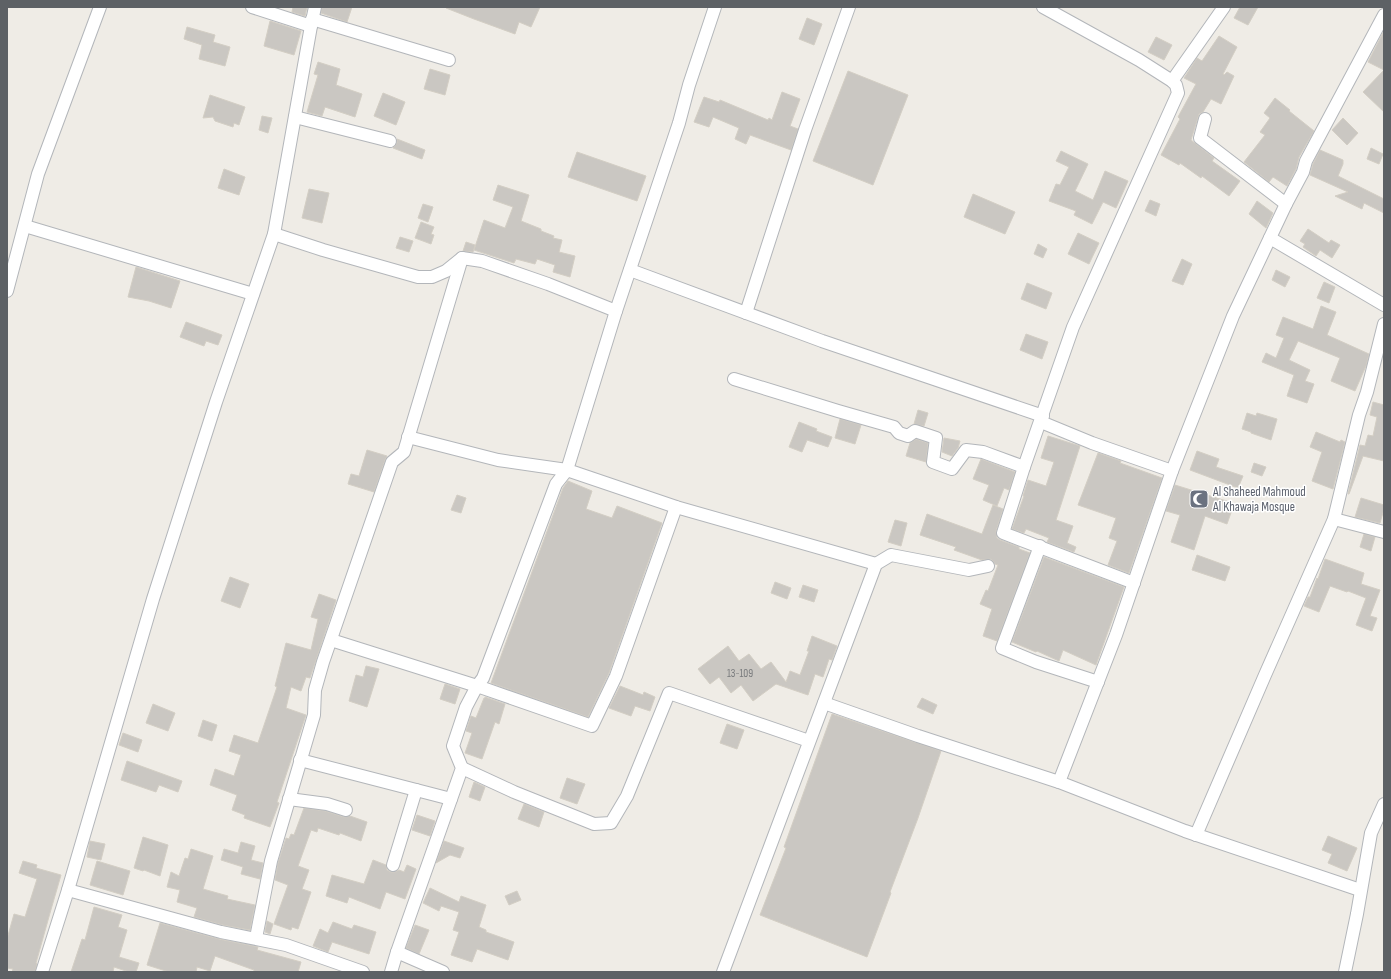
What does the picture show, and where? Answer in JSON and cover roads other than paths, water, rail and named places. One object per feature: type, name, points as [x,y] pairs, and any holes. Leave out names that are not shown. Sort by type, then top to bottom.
[{"type":"street","points":[[7,291],[38,174],[100,7]]},
{"type":"street","points":[[252,7],[313,17],[449,60]]},
{"type":"street","points":[[391,972],[462,768],[453,746],[466,707],[483,678],[556,484],[567,470],[616,311],[679,123],[689,85],[715,7]]},
{"type":"street","points":[[746,313],[805,130],[849,7]]},
{"type":"street","points":[[1043,7],[1139,60],[1172,81],[1176,85],[1178,93],[1073,327],[1024,467],[1003,533],[1134,583]]},
{"type":"street","points":[[1172,81],[1224,7]]},
{"type":"street","points":[[1059,782],[1098,682],[1134,583],[1172,471],[1233,316],[1286,204],[1303,172],[1306,161],[1384,15]]},
{"type":"street","points":[[42,972],[68,890],[153,599],[216,402],[274,234],[313,17]]},
{"type":"street","points":[[295,117],[390,141]]},
{"type":"street","points":[[1205,119],[1200,138],[1286,204]]},
{"type":"street","points":[[25,226],[253,294]]},
{"type":"street","points":[[274,234],[323,250],[418,277],[432,278],[446,271],[462,258],[482,261],[548,284],[616,311]]},
{"type":"street","points":[[1270,238],[1384,305]]},
{"type":"street","points":[[256,938],[271,861],[314,715],[315,690],[392,462],[404,452],[462,258]]},
{"type":"street","points":[[630,270],[822,341],[1042,419],[1092,443],[1172,471]]},
{"type":"street","points":[[1196,835],[1334,518],[1359,415],[1367,392],[1384,324]]},
{"type":"street","points":[[734,379],[894,427],[899,433],[908,436],[915,431],[936,438],[934,462],[952,469],[966,450],[983,452],[1024,467]]},
{"type":"street","points":[[408,437],[498,460],[567,470],[676,507],[876,564]]},
{"type":"street","points":[[331,640],[477,686],[592,726],[616,676],[676,507]]},
{"type":"street","points":[[1334,518],[1384,532]]},
{"type":"street","points":[[1040,546],[1002,648],[1036,662],[1098,682]]},
{"type":"street","points":[[724,972],[876,564],[891,555],[969,570],[988,566]]},
{"type":"street","points":[[462,768],[514,792],[594,824],[610,822],[627,796],[669,693],[809,741]]},
{"type":"street","points":[[824,702],[918,736],[1059,782],[1196,835],[1360,890]]},
{"type":"street","points":[[300,760],[451,799]]},
{"type":"street","points":[[393,865],[416,790]]},
{"type":"street","points":[[289,800],[327,804],[346,810]]},
{"type":"street","points":[[1345,972],[1371,833],[1384,804]]},
{"type":"street","points":[[68,890],[221,932],[286,945],[330,959],[363,972]]},
{"type":"street","points":[[397,952],[443,972]]},
{"type":"place","name":"Al Shaheed Mahmoud Al Khawaja Mosque","points":[[1199,499]]}]
